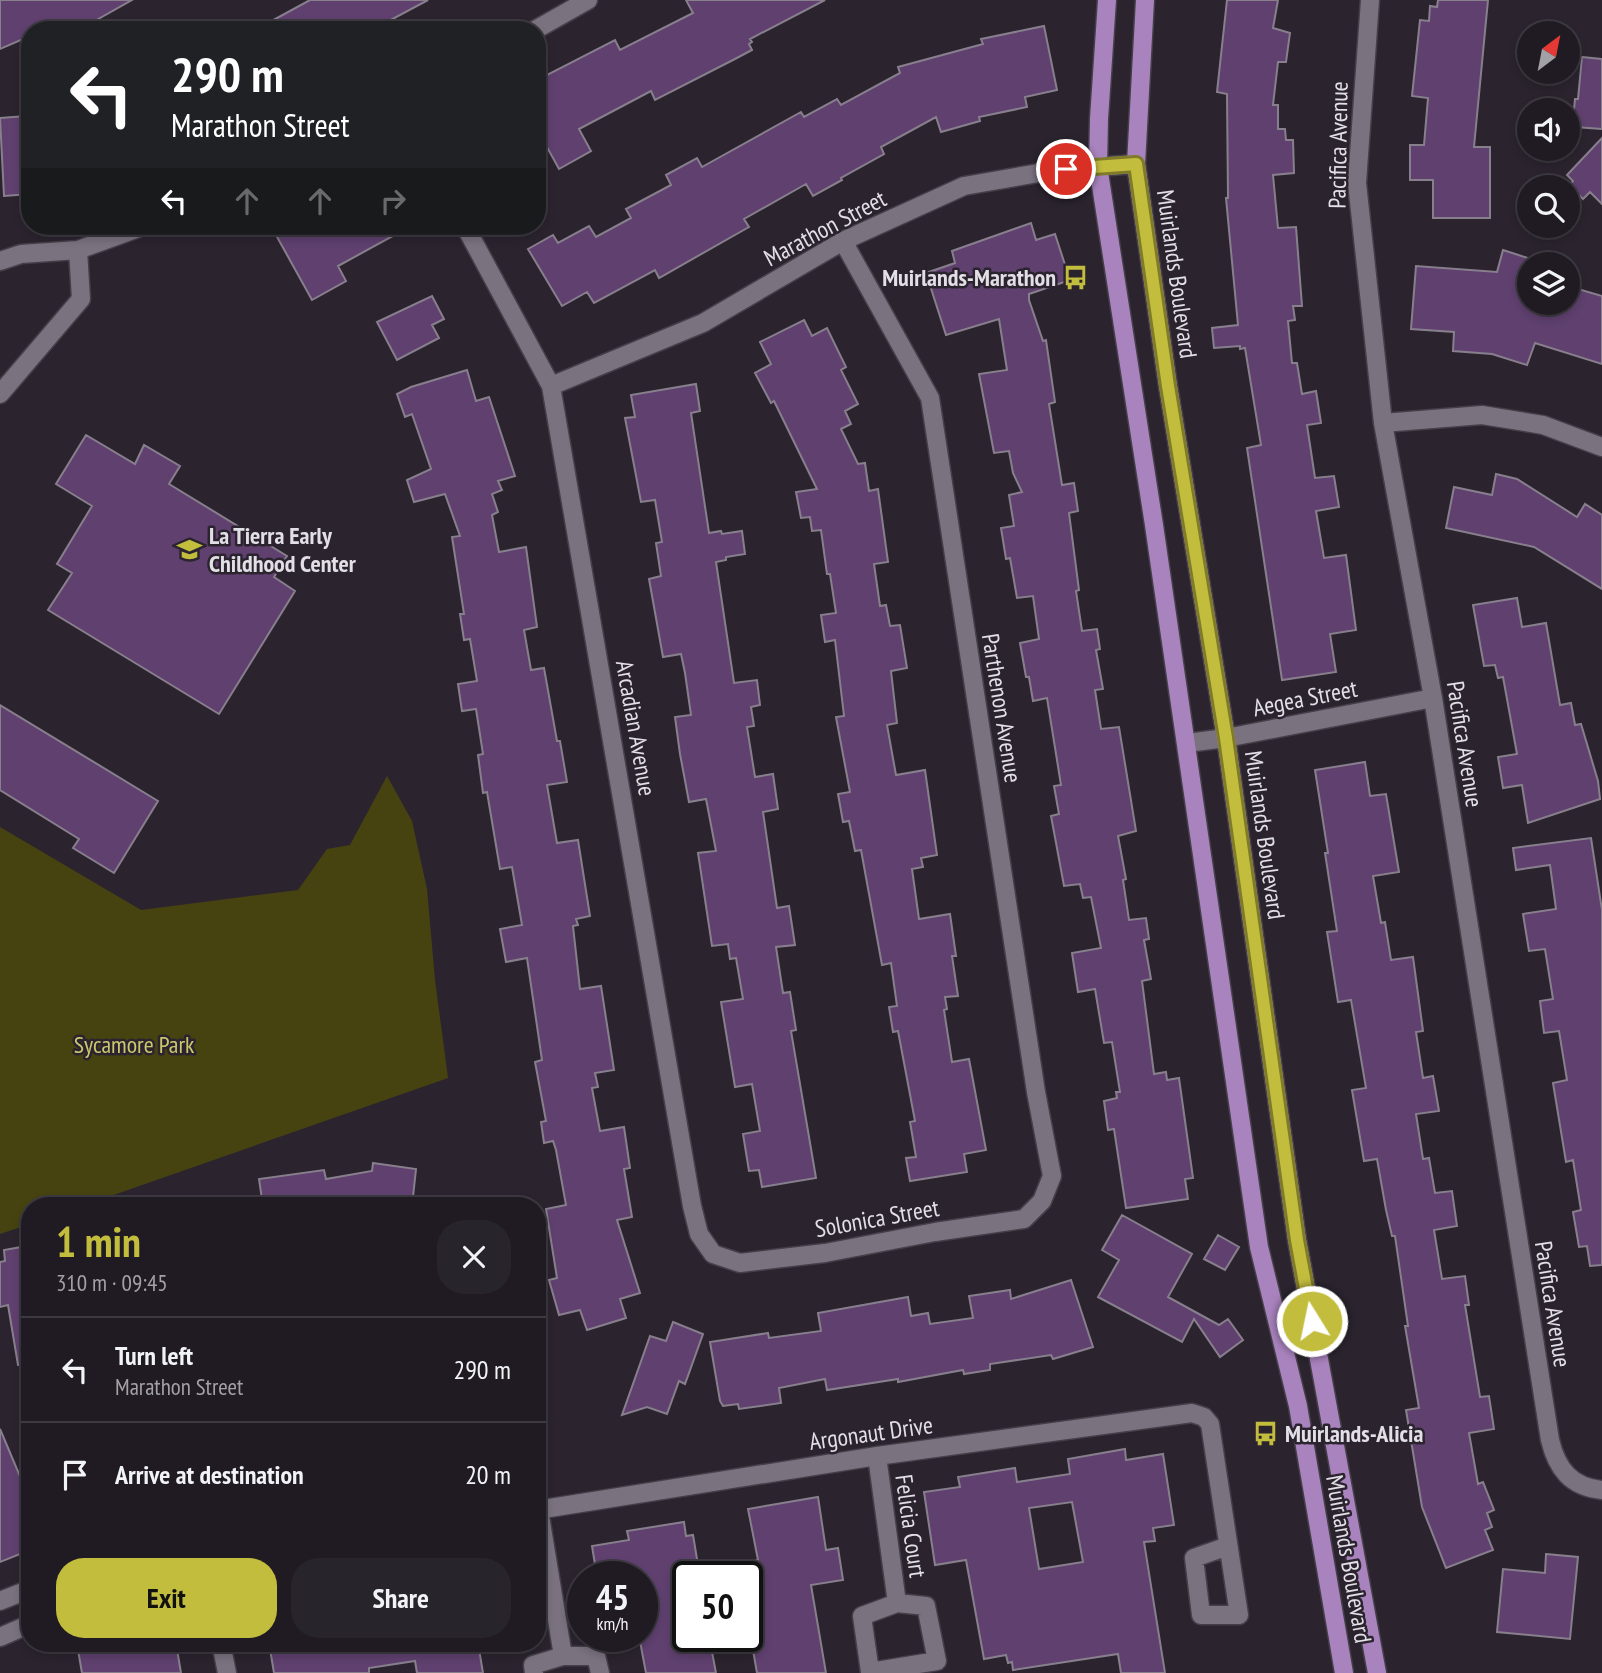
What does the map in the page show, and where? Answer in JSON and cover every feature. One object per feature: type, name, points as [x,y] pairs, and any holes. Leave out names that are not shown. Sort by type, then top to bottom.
[{"type":"main road","name":"Muirlands Boulevard","points":[[1107,0],[1098,119],[1098,166],[1259,1247],[1298,1406],[1344,1673]]},
{"type":"main road","name":"Muirlands Boulevard","points":[[1144,0],[1136,164],[1168,386],[1226,738],[1297,1240],[1377,1673]]},
{"type":"street","points":[[546,24],[588,0]]},
{"type":"street","name":"Pacifica Avenue","points":[[1370,0],[1357,183],[1383,423],[1433,698],[1548,1430],[1554,1458],[1566,1475],[1578,1483],[1602,1489]]},
{"type":"street","name":"Marathon Street","points":[[551,386],[703,323],[843,241],[964,186],[1056,170],[1136,164]]},
{"type":"street","points":[[0,261],[21,254],[78,250],[119,235]]},
{"type":"street","name":"Arcadian Avenue","points":[[471,235],[551,386],[692,1206],[699,1234],[713,1254]]},
{"type":"street","name":"Parthenon Avenue","points":[[843,241],[930,398],[1036,1092],[1052,1175],[1042,1201]]},
{"type":"street","points":[[0,248],[9,248],[21,254]]},
{"type":"street","points":[[0,394],[81,299],[78,250]]},
{"type":"street","points":[[1383,423],[1482,415],[1543,425],[1602,447]]},
{"type":"street","name":"Aegea Street","points":[[1186,743],[1226,738],[1433,698]]},
{"type":"street","name":"Solonica Street","points":[[713,1254],[740,1264],[825,1253],[935,1232],[1024,1219],[1042,1201]]},
{"type":"street","name":"Argonaut Drive","points":[[546,1509],[877,1456],[1192,1413],[1204,1417],[1210,1424],[1228,1546]]},
{"type":"street","name":"Felicia Court","points":[[877,1456],[897,1603]]},
{"type":"street","points":[[546,1557],[563,1656]]},
{"type":"street","points":[[0,1601],[21,1593]]},
{"type":"street","name":"Felicia Court","points":[[897,1603],[926,1606],[937,1661],[870,1672],[862,1616],[897,1603]]},
{"type":"street","points":[[0,1637],[21,1628]]},
{"type":"street","points":[[223,1652],[227,1673]]},
{"type":"street","points":[[534,1673],[533,1665],[563,1656],[596,1656],[600,1673]]},
{"type":"green space","name":"Sycamore Park","points":[[387,776],[412,821],[427,889],[448,1078],[108,1197],[21,1197],[21,1227],[0,1234],[0,827],[141,910],[298,890],[327,849],[350,845]]},
{"type":"building","points":[[0,0],[132,0],[95,21],[21,21],[21,40],[0,49]]},
{"type":"building","points":[[310,0],[428,0],[389,21],[272,21]]},
{"type":"building","points":[[686,0],[825,0],[750,39],[752,50],[733,60],[655,100],[651,91],[579,129],[591,151],[559,169],[546,145],[546,75],[615,40],[620,50],[693,13]]},
{"type":"building","points":[[1227,0],[1278,0],[1273,28],[1290,33],[1286,62],[1278,62],[1273,105],[1278,105],[1278,129],[1285,129],[1286,140],[1293,140],[1294,173],[1273,175],[1278,228],[1296,227],[1302,306],[1293,306],[1295,320],[1288,321],[1292,363],[1297,363],[1302,394],[1316,391],[1321,423],[1307,425],[1315,478],[1334,476],[1339,507],[1316,511],[1324,558],[1346,555],[1356,630],[1330,634],[1336,672],[1282,680],[1247,448],[1261,445],[1245,348],[1214,348],[1212,328],[1238,325],[1226,198],[1227,94],[1217,92]]},
{"type":"building","points":[[1438,0],[1488,0],[1474,147],[1490,147],[1490,218],[1433,218],[1433,180],[1410,180],[1410,145],[1424,145],[1428,98],[1412,96],[1420,20],[1429,21],[1430,6],[1437,7]]},
{"type":"building","points":[[1044,26],[1057,90],[1025,97],[1027,107],[979,117],[980,121],[941,132],[936,117],[881,147],[884,154],[813,196],[806,184],[744,219],[749,227],[659,278],[655,270],[594,303],[587,292],[562,306],[528,249],[553,235],[558,243],[589,226],[596,237],[631,218],[626,209],[671,185],[666,175],[697,158],[702,167],[801,112],[804,117],[837,99],[841,105],[900,73],[898,67],[983,44],[981,39]]},
{"type":"building","points":[[1582,57],[1602,59],[1602,129],[1580,127]]},
{"type":"building","points":[[21,116],[21,195],[4,196],[0,118]]},
{"type":"building","points":[[1602,138],[1602,204],[1590,192],[1583,199],[1580,196],[1580,175],[1567,175]]},
{"type":"building","points":[[1031,223],[1036,240],[1055,234],[1070,280],[1029,294],[1029,300],[1043,341],[1046,340],[1055,402],[1049,404],[1062,485],[1074,483],[1078,511],[1069,513],[1079,590],[1076,591],[1082,631],[1097,629],[1100,649],[1096,650],[1103,689],[1095,690],[1101,729],[1119,727],[1136,831],[1118,836],[1126,879],[1123,880],[1129,920],[1146,918],[1149,939],[1144,940],[1151,979],[1142,981],[1154,1074],[1166,1072],[1167,1080],[1179,1078],[1193,1178],[1185,1179],[1188,1199],[1126,1208],[1114,1129],[1108,1130],[1104,1101],[1117,1098],[1116,1092],[1120,1092],[1112,1042],[1104,1043],[1095,989],[1078,992],[1072,953],[1101,948],[1091,897],[1083,898],[1080,884],[1064,886],[1051,816],[1059,814],[1054,786],[1061,785],[1047,698],[1033,701],[1020,643],[1039,639],[1033,596],[1017,598],[1001,528],[1014,526],[1009,495],[1022,492],[1013,473],[1009,451],[994,453],[979,374],[1007,370],[999,319],[946,335],[926,273],[955,263],[952,251]]},
{"type":"building","points":[[276,235],[395,235],[338,266],[346,281],[312,300]]},
{"type":"building","points":[[1503,250],[1517,255],[1517,315],[1580,315],[1580,290],[1602,296],[1602,364],[1535,343],[1527,365],[1492,354],[1453,351],[1454,332],[1411,329],[1416,266],[1497,272]]},
{"type":"building","points":[[432,296],[444,319],[432,325],[439,338],[397,360],[377,322]]},
{"type":"building","points":[[804,320],[812,336],[827,328],[846,367],[841,370],[858,404],[845,411],[851,424],[841,429],[858,464],[865,463],[869,491],[878,489],[888,562],[874,564],[880,606],[886,605],[890,626],[900,625],[907,668],[891,671],[897,723],[887,725],[896,775],[925,770],[937,855],[921,858],[923,867],[912,869],[919,919],[950,914],[958,996],[945,997],[947,1009],[944,1010],[952,1062],[969,1059],[986,1150],[964,1154],[967,1172],[910,1181],[906,1158],[916,1157],[910,1122],[915,1121],[898,1031],[893,1032],[889,1007],[897,1006],[891,963],[882,965],[861,850],[855,851],[849,821],[843,822],[838,794],[850,792],[836,717],[844,716],[835,640],[825,642],[821,615],[836,613],[830,574],[827,574],[821,530],[812,531],[810,517],[801,518],[796,492],[817,489],[774,401],[771,403],[755,373],[771,364],[760,342]]},
{"type":"building","points":[[467,370],[476,401],[489,397],[515,476],[498,481],[502,490],[492,494],[498,512],[492,515],[499,552],[526,547],[537,627],[524,630],[531,670],[544,668],[567,782],[547,785],[557,843],[578,840],[590,916],[576,919],[578,925],[573,926],[580,989],[601,986],[614,1070],[595,1073],[598,1087],[592,1088],[600,1131],[624,1127],[630,1168],[624,1169],[632,1217],[617,1220],[640,1293],[620,1299],[626,1318],[587,1330],[580,1310],[559,1315],[549,1280],[557,1278],[546,1209],[566,1205],[553,1141],[544,1143],[541,1122],[546,1121],[535,1062],[542,1060],[527,958],[506,962],[500,929],[522,925],[512,867],[500,869],[487,792],[483,793],[478,755],[483,754],[476,709],[462,711],[458,684],[477,681],[470,639],[464,640],[460,614],[464,614],[452,537],[460,536],[445,494],[414,502],[407,480],[431,469],[412,414],[405,417],[397,394]]},
{"type":"building","points":[[696,384],[700,411],[691,413],[709,533],[742,531],[745,554],[726,557],[726,560],[716,562],[734,683],[757,680],[760,705],[751,707],[754,726],[747,727],[755,777],[773,774],[778,809],[763,812],[777,908],[789,906],[795,945],[776,947],[783,993],[790,992],[796,1030],[791,1031],[816,1178],[762,1187],[759,1170],[749,1171],[743,1134],[760,1131],[752,1084],[735,1087],[721,1002],[743,999],[736,958],[730,959],[728,944],[712,946],[698,853],[716,851],[706,799],[689,802],[680,754],[675,717],[691,715],[685,673],[681,654],[663,657],[649,579],[661,576],[656,543],[662,542],[655,500],[641,502],[625,418],[635,417],[631,395]]},
{"type":"building","points":[[86,435],[135,464],[144,445],[180,466],[169,484],[287,556],[274,577],[295,591],[219,714],[48,610],[72,573],[57,564],[92,506],[56,484]]},
{"type":"building","points":[[1496,474],[1517,479],[1577,517],[1585,504],[1602,515],[1602,589],[1534,547],[1446,528],[1454,487],[1492,495]]},
{"type":"building","points":[[1517,598],[1522,627],[1546,623],[1560,705],[1571,703],[1575,725],[1581,724],[1598,781],[1600,799],[1528,823],[1522,785],[1503,788],[1498,757],[1517,754],[1503,677],[1498,678],[1495,665],[1484,666],[1473,605]]},
{"type":"building","points":[[0,705],[158,801],[114,873],[73,848],[79,839],[0,790]]},
{"type":"building","points":[[1365,762],[1370,796],[1386,794],[1399,872],[1373,876],[1381,923],[1385,922],[1391,960],[1413,957],[1423,1031],[1416,1032],[1423,1078],[1433,1076],[1439,1111],[1416,1114],[1423,1159],[1429,1158],[1435,1193],[1452,1191],[1457,1226],[1434,1230],[1442,1279],[1465,1276],[1469,1305],[1465,1305],[1480,1397],[1489,1396],[1494,1429],[1469,1433],[1478,1484],[1483,1482],[1494,1510],[1487,1513],[1492,1527],[1485,1530],[1493,1550],[1446,1568],[1422,1507],[1406,1410],[1419,1408],[1405,1326],[1408,1326],[1395,1236],[1392,1236],[1377,1159],[1364,1161],[1352,1090],[1366,1088],[1351,1000],[1338,1002],[1327,932],[1337,931],[1315,770]]},
{"type":"building","points":[[1591,838],[1602,910],[1602,1265],[1590,1266],[1587,1246],[1579,1247],[1573,1212],[1581,1210],[1573,1160],[1566,1162],[1553,1083],[1567,1080],[1559,1031],[1544,1033],[1540,1001],[1553,999],[1545,949],[1529,951],[1523,914],[1556,909],[1550,865],[1516,870],[1513,848]]},
{"type":"building","points":[[373,1163],[416,1169],[413,1197],[262,1197],[259,1179],[324,1170],[326,1179],[372,1171]]},
{"type":"building","points":[[1122,1215],[1192,1254],[1168,1297],[1219,1325],[1228,1319],[1243,1340],[1220,1357],[1194,1319],[1182,1342],[1098,1297],[1119,1260],[1102,1250]]},
{"type":"building","points":[[1218,1235],[1239,1247],[1225,1270],[1204,1259]]},
{"type":"building","points":[[21,1247],[21,1365],[18,1365],[8,1305],[0,1307],[0,1262],[5,1261],[4,1250]]},
{"type":"building","points":[[1071,1280],[1093,1347],[1053,1359],[1051,1355],[990,1364],[990,1370],[964,1374],[963,1370],[898,1382],[898,1379],[827,1390],[825,1379],[779,1388],[781,1403],[739,1409],[738,1404],[723,1406],[720,1401],[710,1342],[768,1333],[769,1338],[821,1331],[818,1313],[908,1297],[911,1316],[928,1313],[930,1324],[973,1318],[969,1296],[1010,1290],[1011,1299]]},
{"type":"building","points":[[673,1322],[703,1334],[685,1384],[679,1381],[667,1414],[647,1407],[622,1415],[650,1336],[666,1341]]},
{"type":"building","points":[[0,1429],[21,1479],[21,1554],[0,1562]]},
{"type":"building","points":[[1125,1449],[1126,1460],[1163,1454],[1174,1525],[1153,1528],[1155,1541],[1144,1542],[1165,1673],[1121,1673],[1118,1654],[1013,1670],[1012,1662],[1008,1663],[1006,1655],[984,1659],[966,1560],[935,1565],[924,1492],[960,1487],[958,1477],[1015,1468],[1017,1482],[1070,1474],[1068,1459]],"holes":[[[1072,1502],[1083,1562],[1039,1569],[1029,1508]]]},
{"type":"building","points":[[818,1497],[826,1550],[838,1548],[843,1580],[811,1585],[826,1673],[757,1673],[753,1652],[763,1652],[763,1561],[752,1561],[758,1560],[748,1509]]},
{"type":"building","points":[[684,1522],[686,1536],[693,1535],[697,1561],[672,1561],[672,1652],[712,1652],[716,1673],[646,1673],[642,1652],[658,1652],[658,1561],[594,1561],[592,1546],[629,1540],[627,1531]]},
{"type":"building","points":[[1546,1554],[1578,1557],[1570,1639],[1497,1632],[1503,1569],[1545,1573]]},
{"type":"building","points":[[78,1652],[178,1652],[181,1673],[82,1673]]},
{"type":"building","points":[[270,1652],[480,1652],[483,1673],[417,1673],[415,1661],[369,1668],[369,1673],[274,1673]]},
{"type":"place","name":"Muirlands-Marathon","points":[[1076,277]]},
{"type":"place","name":"La Tierra Early Childhood Center","points":[[189,549]]},
{"type":"place","name":"Muirlands-Alicia","points":[[1265,1433]]},
{"type":"route","points":[[1066,169],[1136,164],[1168,386],[1226,738],[1297,1240],[1312,1321]]}]
